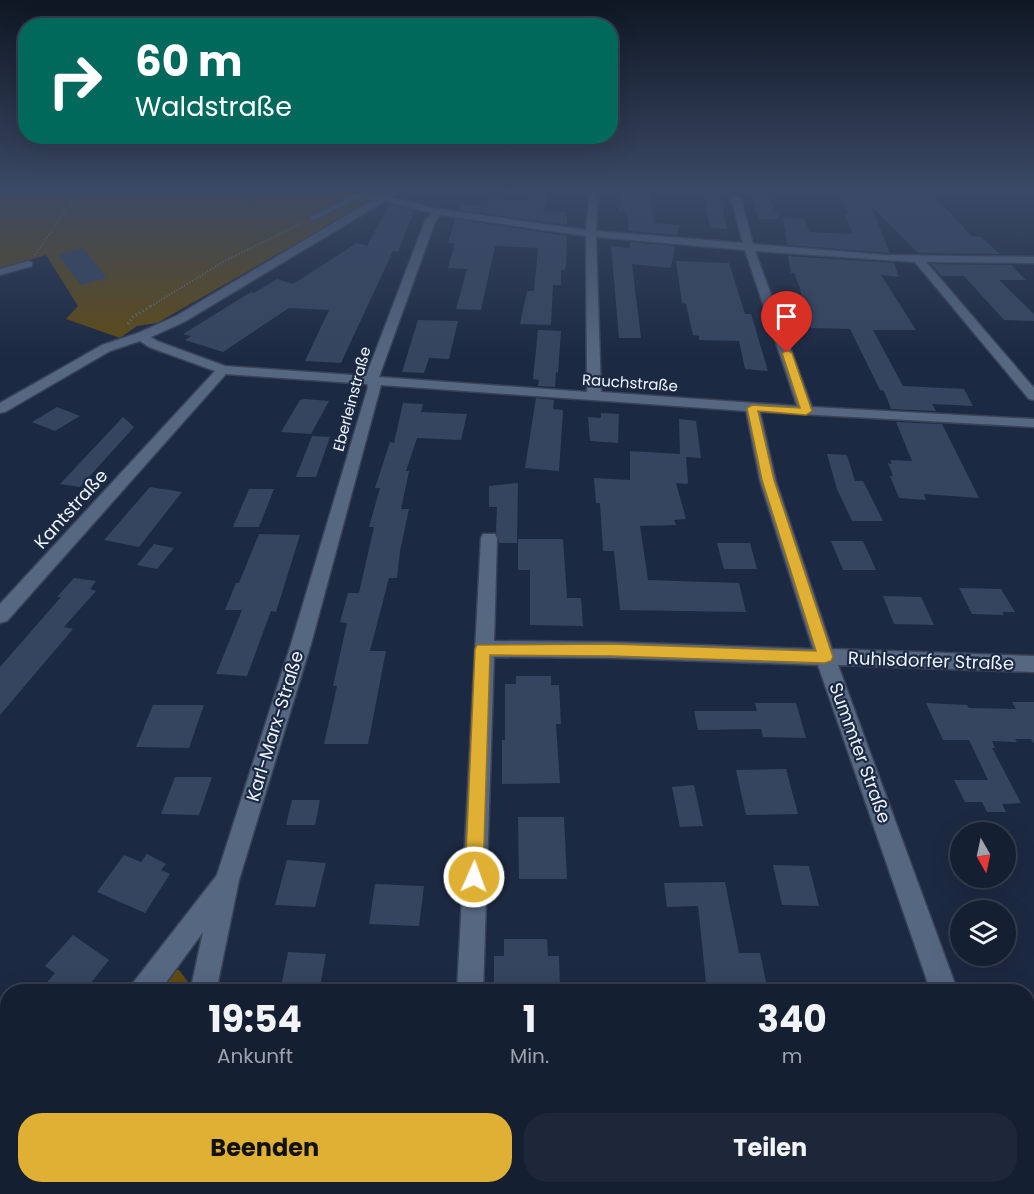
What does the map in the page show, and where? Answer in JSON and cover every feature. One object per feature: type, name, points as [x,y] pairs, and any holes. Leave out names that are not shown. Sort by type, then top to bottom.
[{"type":"street","points":[[0,409],[106,348],[142,336],[180,319],[301,247]]},
{"type":"street","name":"Eberleinstraße","points":[[352,461],[375,387],[371,380],[420,247]]},
{"type":"street","points":[[591,247],[594,397]]},
{"type":"street","points":[[746,247],[919,260],[1034,260]]},
{"type":"street","points":[[749,247],[806,411]]},
{"type":"street","points":[[919,260],[1034,396]]},
{"type":"street","points":[[0,272],[28,264]]},
{"type":"street","name":"Rauchstraße","points":[[142,336],[153,344],[223,370],[752,408],[1034,423]]},
{"type":"street","name":"Kantstraße","points":[[0,616],[223,370]]},
{"type":"street","name":"Summter Straße","points":[[752,408],[768,480],[825,657],[942,984]]},
{"type":"street","name":"Karl-Marx-Straße","points":[[205,984],[227,880],[301,644],[352,461]]},
{"type":"street","points":[[470,984],[489,538]]},
{"type":"street","name":"Ruhlsdorfer Straße","points":[[483,649],[612,650],[1034,664]]},
{"type":"street","points":[[147,984],[227,880]]},
{"type":"path","points":[[28,264],[40,247]]},
{"type":"path","points":[[142,336],[126,326],[133,317],[225,261],[254,247]]},
{"type":"shaded area","points":[[0,247],[290,247],[157,323],[137,326],[120,338],[66,319],[78,306],[46,255],[0,269]]},
{"type":"shaded area","points":[[170,970],[179,970],[188,982],[187,984],[160,984]]},
{"type":"building","points":[[351,247],[400,247],[398,252],[393,251],[341,363],[305,361],[329,310],[289,308],[223,352],[185,340],[191,336],[183,334],[251,292],[254,293],[277,279],[293,284]]},
{"type":"building","points":[[454,247],[495,247],[481,310],[456,309],[467,269],[448,268]]},
{"type":"building","points":[[510,247],[567,247],[565,270],[561,270],[561,285],[553,285],[551,325],[520,324],[527,291],[534,291],[538,248]]},
{"type":"building","points":[[611,247],[675,247],[671,268],[632,264],[641,338],[619,338]]},
{"type":"building","points":[[809,247],[887,247],[890,253]]},
{"type":"building","points":[[912,247],[992,247],[1000,254],[918,253]]},
{"type":"building","points":[[83,248],[107,278],[81,285],[58,255]]},
{"type":"building","points":[[788,256],[894,263],[899,277],[881,275],[916,330],[873,330],[903,386],[964,389],[973,406],[932,404],[936,411],[891,409],[884,391],[880,390],[850,329],[811,328],[803,306],[800,288],[794,273],[791,273]]},
{"type":"building","points":[[676,261],[729,263],[745,314],[751,314],[768,371],[745,369],[739,341],[699,340],[699,336],[693,335],[686,304],[682,303]]},
{"type":"building","points":[[931,264],[1011,265],[1026,280],[999,280],[1034,314],[1034,321],[1004,320],[964,276],[941,276]]},
{"type":"building","points":[[418,320],[458,321],[449,359],[429,358],[424,373],[402,372]]},
{"type":"building","points":[[538,330],[561,331],[555,387],[538,386],[539,380],[533,379]]},
{"type":"building","points":[[536,398],[554,400],[553,409],[563,410],[559,471],[525,468]]},
{"type":"building","points":[[300,400],[329,401],[311,434],[281,432]]},
{"type":"building","points":[[403,403],[423,404],[421,412],[467,414],[461,440],[417,438],[406,471],[409,471],[401,509],[409,509],[397,578],[389,578],[370,651],[386,651],[368,744],[324,744],[337,686],[333,686],[347,623],[340,622],[348,593],[359,593],[374,527],[369,527],[380,488],[375,488],[390,442],[394,443]]},
{"type":"building","points":[[57,407],[80,416],[55,431],[32,422]]},
{"type":"building","points":[[601,413],[619,414],[618,443],[590,441],[588,417],[601,418]]},
{"type":"building","points":[[123,417],[134,427],[80,487],[60,484]]},
{"type":"building","points":[[679,419],[696,421],[701,458],[686,457],[688,482],[687,484],[676,483],[686,519],[674,520],[676,525],[640,526],[648,580],[739,583],[746,612],[620,610],[614,551],[603,551],[600,503],[596,503],[594,478],[630,480],[630,451],[680,454]]},
{"type":"building","points":[[896,422],[942,424],[979,498],[924,494],[926,500],[899,498],[890,476],[893,476],[888,463],[892,464],[890,460],[912,461]]},
{"type":"building","points":[[312,436],[330,437],[316,477],[296,477]]},
{"type":"building","points":[[827,454],[847,455],[855,481],[863,481],[883,521],[852,521],[837,489]]},
{"type":"building","points":[[518,483],[517,543],[499,543],[496,532],[497,507],[489,507],[489,486]]},
{"type":"building","points":[[150,487],[182,492],[139,547],[104,540]]},
{"type":"building","points":[[249,489],[274,489],[259,527],[233,527]]},
{"type":"building","points":[[259,534],[300,535],[276,612],[271,611],[247,676],[216,674],[242,610],[225,610]]},
{"type":"building","points":[[518,539],[563,539],[567,598],[581,598],[583,626],[530,625],[530,570],[518,570]]},
{"type":"building","points":[[831,541],[863,541],[876,570],[843,570]]},
{"type":"building","points":[[717,543],[750,543],[757,569],[724,569]]},
{"type":"building","points":[[154,544],[174,548],[157,569],[137,565]]},
{"type":"building","points":[[74,578],[96,581],[90,589],[96,591],[64,627],[73,629],[0,715],[0,667],[61,597],[57,597]]},
{"type":"building","points":[[959,588],[1001,589],[1015,612],[1002,612],[1004,615],[972,614]]},
{"type":"building","points":[[883,596],[921,597],[934,625],[894,624]]},
{"type":"building","points":[[516,676],[551,676],[551,685],[559,685],[561,724],[556,724],[560,783],[502,784],[505,684],[516,684]]},
{"type":"building","points":[[1012,702],[1034,702],[1034,744],[1031,739],[1015,739],[1017,742],[992,741],[995,748],[992,748],[1021,803],[1002,804],[1006,812],[987,812],[982,802],[965,802],[954,780],[988,780],[969,740],[943,740],[926,703],[967,705],[969,708],[1016,709]]},
{"type":"building","points":[[755,703],[796,703],[806,738],[763,737],[761,729],[698,730],[694,711],[757,711]]},
{"type":"building","points":[[153,705],[204,705],[189,748],[136,747]]},
{"type":"building","points":[[786,769],[798,814],[746,815],[736,770]]},
{"type":"building","points":[[175,777],[212,777],[199,815],[161,814]]},
{"type":"building","points":[[694,785],[703,826],[680,827],[672,787]]},
{"type":"building","points":[[292,800],[320,800],[315,825],[286,825]]},
{"type":"building","points":[[518,817],[564,817],[567,879],[519,879]]},
{"type":"building","points":[[147,854],[166,864],[161,870],[170,874],[145,913],[97,892],[124,855],[141,862]]},
{"type":"building","points":[[287,860],[326,863],[315,907],[275,905]]},
{"type":"building","points":[[773,865],[809,866],[819,906],[782,905]]},
{"type":"building","points":[[725,882],[739,953],[760,953],[766,984],[706,984],[698,906],[667,907],[664,883]]},
{"type":"building","points":[[375,884],[424,886],[419,926],[369,924]]},
{"type":"building","points":[[73,935],[109,960],[90,984],[46,984],[55,973],[45,966]]},
{"type":"building","points":[[504,939],[547,939],[548,956],[559,956],[560,984],[494,984],[494,956],[504,956]]},
{"type":"building","points":[[288,952],[326,954],[320,984],[282,984]]},
{"type":"route","points":[[474,877],[483,649],[612,650],[825,657],[768,480],[752,408],[806,411],[787,353]]}]
